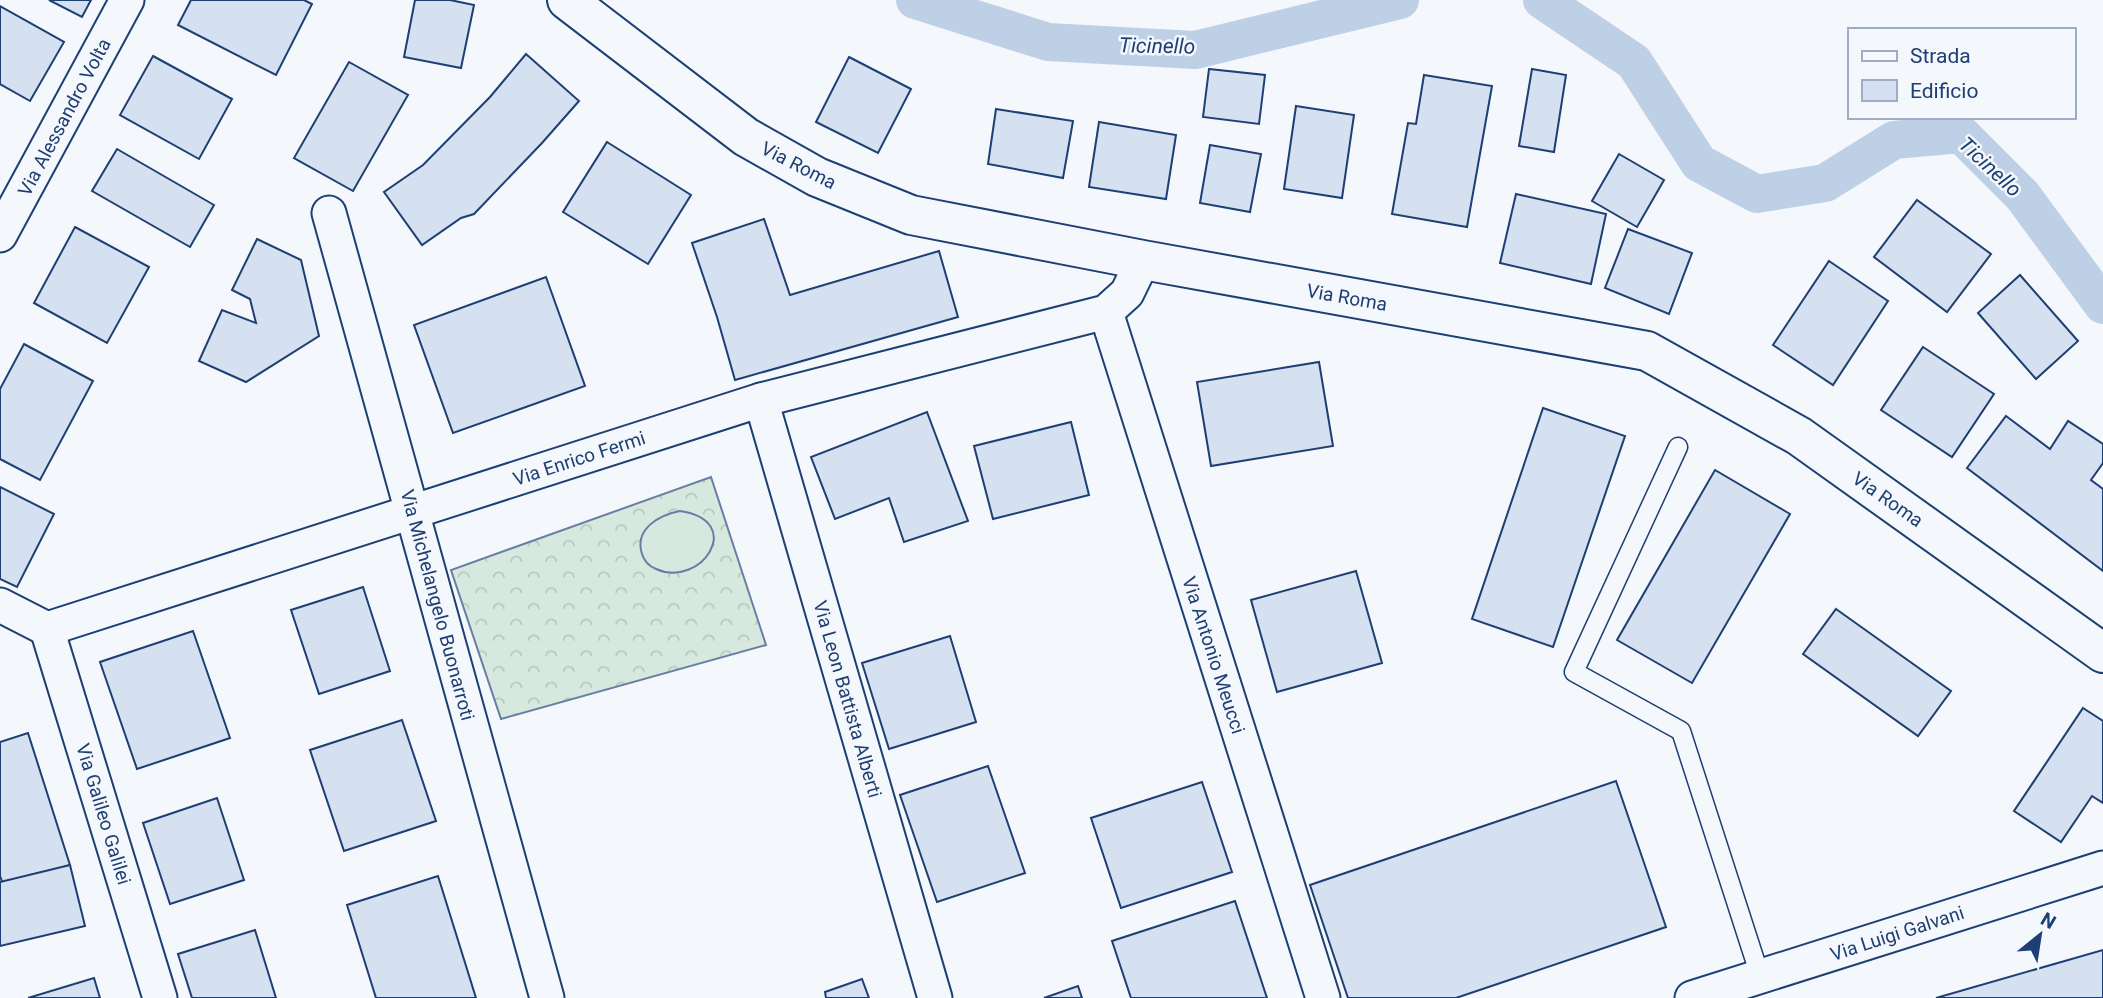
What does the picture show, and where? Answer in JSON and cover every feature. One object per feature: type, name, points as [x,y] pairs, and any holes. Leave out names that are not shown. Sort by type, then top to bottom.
[{"type":"street","name":"Via Alessandro Volta","points":[[0,235],[127,0]]},
{"type":"street","name":"Via Roma","points":[[567,0],[746,137],[817,177],[911,215],[1647,351],[1799,436],[2103,653]]},
{"type":"street","name":"Via Michelangelo Buonarroti","points":[[329,213],[547,998]]},
{"type":"street","points":[[1106,312],[1127,293],[1143,260]]},
{"type":"street","name":"Via Enrico Fermi","points":[[47,629],[761,400],[1106,312]]},
{"type":"street","name":"Via Antonio Meucci","points":[[1106,312],[1323,998]]},
{"type":"street","name":"Via Leon Battista Alberti","points":[[761,400],[935,998]]},
{"type":"street","points":[[0,605],[47,629]]},
{"type":"street","name":"Via Galileo Galilei","points":[[47,629],[160,998]]},
{"type":"street","name":"Via Luigi Galvani","points":[[1692,998],[2103,867]]},
{"type":"lane","points":[[1678,447],[1574,672],[1682,731],[1760,976]]},
{"type":"green space","points":[[711,477],[766,645],[501,719],[451,570]]},
{"type":"green space","points":[[680,511],[700,517],[711,527],[714,539],[710,551],[701,562],[688,570],[673,573],[656,569],[643,557],[640,545],[642,537],[645,530],[657,520]]},
{"type":"building","points":[[49,0],[91,0],[82,17]]},
{"type":"building","points":[[191,0],[304,0],[312,4],[276,75],[178,25]]},
{"type":"building","points":[[415,0],[450,0],[474,5],[461,68],[404,57]]},
{"type":"building","points":[[0,6],[64,42],[30,101],[0,84]]},
{"type":"building","points":[[526,54],[579,101],[474,214],[461,218],[422,245],[384,192],[423,165],[490,97]]},
{"type":"building","points":[[153,56],[232,99],[199,159],[120,115]]},
{"type":"building","points":[[849,57],[911,89],[878,153],[816,122]]},
{"type":"building","points":[[349,62],[408,95],[353,191],[294,158]]},
{"type":"building","points":[[1209,69],[1265,75],[1259,124],[1203,117]]},
{"type":"building","points":[[1532,69],[1566,75],[1554,152],[1519,146]]},
{"type":"building","points":[[1424,75],[1492,86],[1467,227],[1392,214],[1408,123],[1416,124]]},
{"type":"building","points":[[1296,106],[1354,115],[1342,198],[1284,189]]},
{"type":"building","points":[[996,109],[1073,121],[1063,178],[988,164]]},
{"type":"building","points":[[1099,122],[1176,135],[1166,199],[1089,187]]},
{"type":"building","points":[[607,142],[691,195],[648,264],[563,212]]},
{"type":"building","points":[[1210,145],[1261,154],[1250,212],[1200,203]]},
{"type":"building","points":[[117,149],[214,205],[190,247],[92,191]]},
{"type":"building","points":[[1619,154],[1664,180],[1637,227],[1592,201]]},
{"type":"building","points":[[1516,194],[1606,214],[1591,284],[1500,263]]},
{"type":"building","points":[[1917,200],[1991,254],[1947,312],[1874,257]]},
{"type":"building","points":[[764,219],[790,295],[939,251],[958,317],[735,380],[692,243]]},
{"type":"building","points":[[75,227],[149,267],[107,343],[34,303]]},
{"type":"building","points":[[1628,229],[1692,253],[1669,314],[1605,288]]},
{"type":"building","points":[[257,239],[301,260],[319,336],[246,382],[199,361],[222,310],[256,323],[250,299],[232,290]]},
{"type":"building","points":[[1829,261],[1888,301],[1833,385],[1773,345]]},
{"type":"building","points":[[2020,275],[2078,341],[2036,379],[1978,313]]},
{"type":"building","points":[[546,277],[585,386],[453,433],[414,325]]},
{"type":"building","points":[[24,344],[93,381],[40,480],[0,459],[0,389]]},
{"type":"building","points":[[1923,347],[1994,394],[1952,457],[1881,410]]},
{"type":"building","points":[[1319,362],[1333,446],[1211,466],[1197,382]]},
{"type":"building","points":[[1543,408],[1625,436],[1553,647],[1472,619]]},
{"type":"building","points":[[927,412],[968,521],[904,542],[889,498],[835,519],[811,457]]},
{"type":"building","points":[[2006,416],[2050,449],[2068,421],[2103,444],[2103,463],[2091,480],[2103,489],[2103,571],[1967,468]]},
{"type":"building","points":[[1071,422],[1089,495],[993,519],[974,446]]},
{"type":"building","points":[[1715,470],[1790,514],[1692,683],[1617,640]]},
{"type":"building","points":[[0,487],[54,514],[17,587],[0,579]]},
{"type":"building","points":[[1356,571],[1382,663],[1277,692],[1251,600]]},
{"type":"building","points":[[363,587],[390,671],[319,694],[291,610]]},
{"type":"building","points":[[1836,609],[1951,691],[1918,736],[1803,654]]},
{"type":"building","points":[[193,631],[230,738],[137,769],[100,662]]},
{"type":"building","points":[[950,636],[976,722],[889,749],[862,663]]},
{"type":"building","points":[[2083,708],[2103,721],[2103,803],[2092,796],[2061,842],[2014,811]]},
{"type":"building","points":[[402,720],[436,821],[344,851],[310,750]]},
{"type":"building","points":[[28,733],[70,865],[4,887],[0,876],[0,742]]},
{"type":"building","points":[[988,766],[1025,873],[937,902],[900,795]]},
{"type":"building","points":[[1616,781],[1666,927],[1456,998],[1348,998],[1310,885]]},
{"type":"building","points":[[1202,782],[1232,872],[1121,908],[1091,818]]},
{"type":"building","points":[[217,798],[244,880],[170,904],[143,823]]},
{"type":"building","points":[[70,865],[85,926],[0,946],[0,882]]},
{"type":"building","points":[[438,876],[476,998],[376,998],[347,905]]},
{"type":"building","points":[[1235,901],[1267,998],[1131,998],[1112,941]]},
{"type":"building","points":[[255,930],[276,998],[192,998],[178,954]]},
{"type":"building","points":[[2103,950],[2103,998],[1936,998]]},
{"type":"building","points":[[94,978],[100,998],[28,998]]},
{"type":"building","points":[[862,979],[869,998],[826,998],[825,992]]},
{"type":"building","points":[[1078,986],[1082,998],[1044,998]]},
{"type":"waterway","name":"Ticinello","points":[[915,0],[1048,42],[1195,50],[1400,0]]},
{"type":"waterway","name":"Ticinello","points":[[1542,0],[1634,62],[1699,163],[1757,194],[1825,183],[1894,140],[1961,134],[2022,195],[2103,305]]}]
